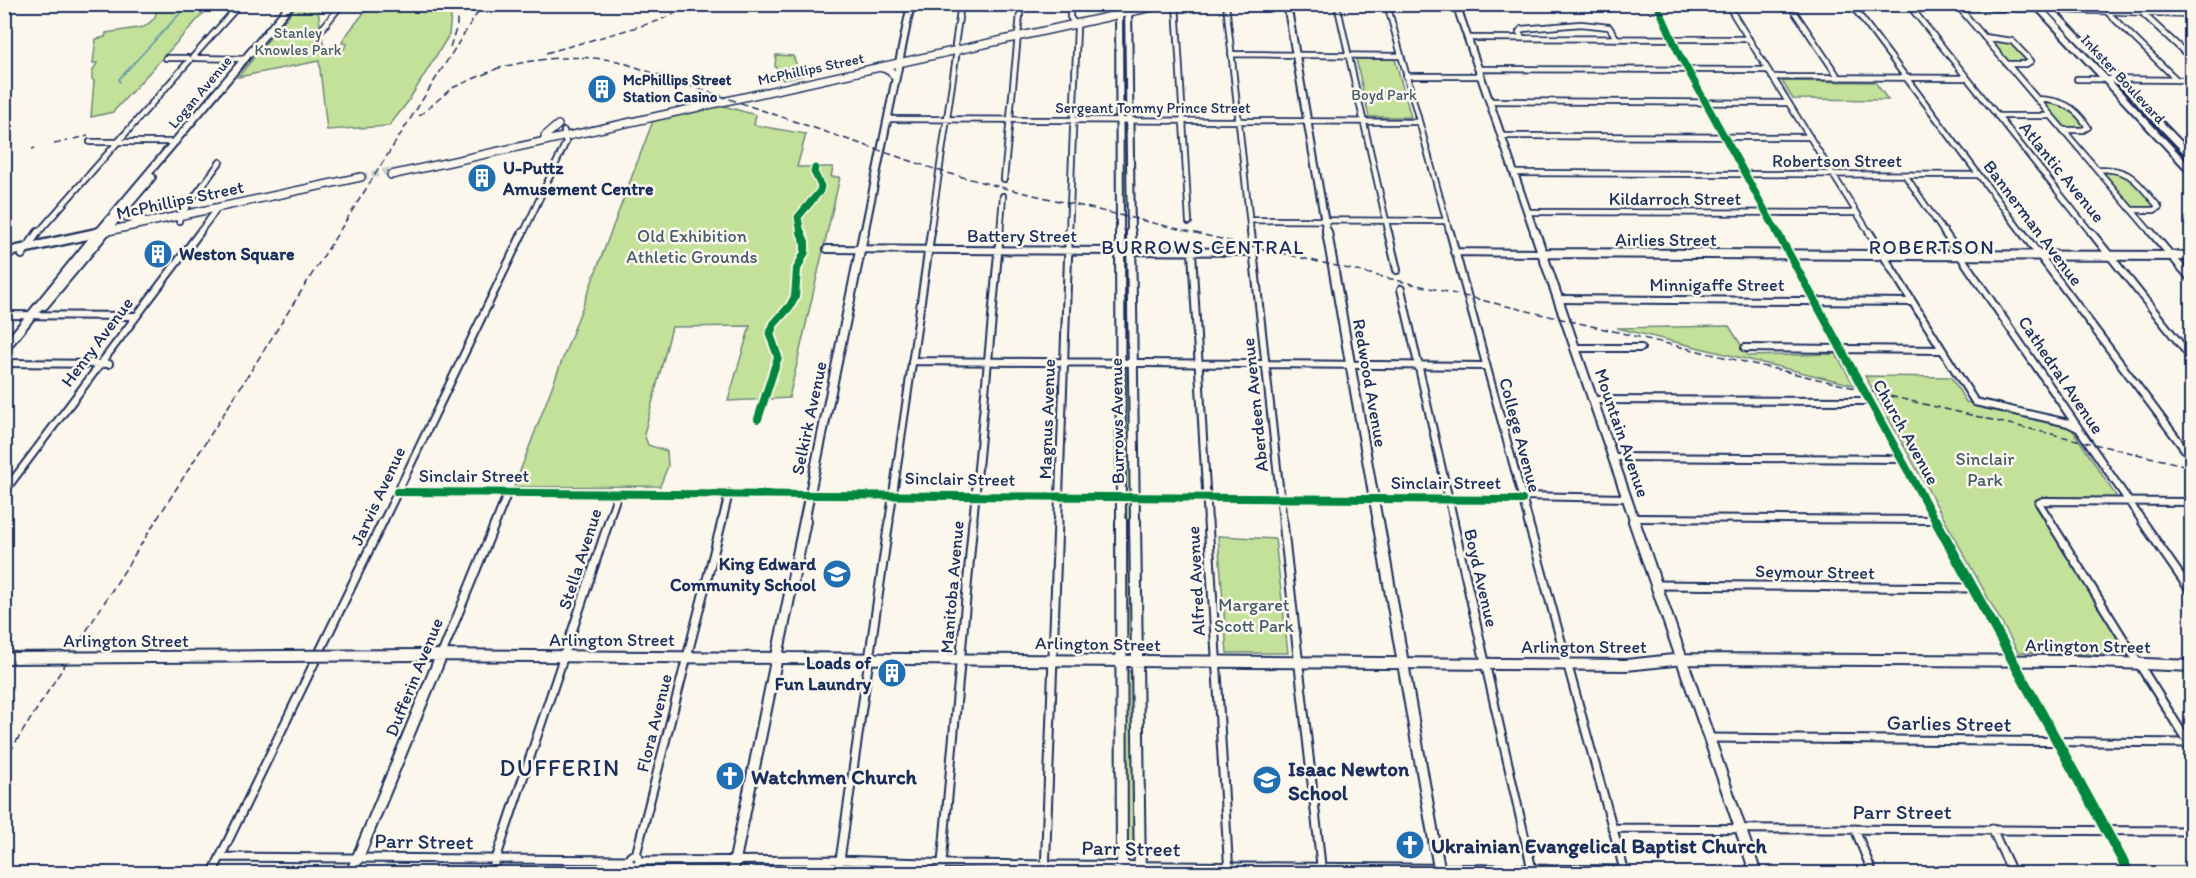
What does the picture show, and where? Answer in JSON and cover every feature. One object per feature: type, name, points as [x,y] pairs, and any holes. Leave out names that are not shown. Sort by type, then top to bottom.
[{"type":"main road","name":"Logan Avenue","points":[[32,316],[51,298],[100,235],[291,4]]},
{"type":"main road","name":"Selkirk Avenue","points":[[732,873],[911,4]]},
{"type":"main road","name":"McPhillips Street","points":[[562,131],[545,136],[393,172],[562,131],[626,120],[956,48],[1142,4]]},
{"type":"main road","name":"McPhillips Street","points":[[1128,8],[1166,4]]},
{"type":"main road","name":"Redwood Avenue","points":[[1287,4],[1440,871]]},
{"type":"main road","name":"Mountain Avenue","points":[[1456,4],[1756,873]]},
{"type":"main road","points":[[1912,4],[2099,5],[2140,10]]},
{"type":"main road","name":"Inkster Boulevard","points":[[2038,6],[2192,172]]},
{"type":"main road","points":[[2049,6],[2108,11],[2192,11]]},
{"type":"main road","name":"Inkster Boulevard","points":[[2049,6],[2192,157]]},
{"type":"main road","name":"Burrows Avenue","points":[[1128,8],[1139,870]]},
{"type":"main road","name":"Burrows Avenue","points":[[1119,10],[1122,869]]},
{"type":"main road","name":"McPhillips Street","points":[[839,73],[873,69],[899,60]]},
{"type":"main road","points":[[873,69],[889,69],[895,76]]},
{"type":"main road","name":"Logan Avenue","points":[[108,230],[176,142]]},
{"type":"main road","name":"McPhillips Street","points":[[4,253],[24,252],[93,240],[100,235],[108,230],[152,222],[179,218],[215,212],[360,180],[179,218],[100,235],[24,252],[4,259]]},
{"type":"main road","points":[[125,210],[125,214],[130,219],[152,222]]},
{"type":"main road","name":"Logan Avenue","points":[[4,349],[93,240]]},
{"type":"main road","name":"Airlies Street","points":[[1542,254],[2192,256]]},
{"type":"main road","name":"Arlington Street","points":[[4,658],[420,655],[1568,665],[1626,665],[1683,659],[2013,661],[2192,666]]},
{"type":"main road","name":"Dufferin Avenue","points":[[351,873],[441,656]]},
{"type":"street","points":[[24,252],[117,142],[240,4]]},
{"type":"street","points":[[322,29],[342,4]]},
{"type":"street","points":[[837,873],[948,119],[961,4]]},
{"type":"street","points":[[1004,179],[1021,4]]},
{"type":"street","name":"Magnus Avenue","points":[[1045,869],[1073,120],[1073,22],[1070,4]]},
{"type":"street","points":[[1176,4],[1189,222]]},
{"type":"street","name":"Aberdeen Avenue","points":[[1226,4],[1322,870]]},
{"type":"street","points":[[1337,4],[1397,270]]},
{"type":"street","name":"College Avenue","points":[[1387,4],[1624,872]]},
{"type":"street","name":"Church Avenue","points":[[1657,4],[1672,39],[1725,137],[2130,873]]},
{"type":"street","points":[[1727,4],[1975,402],[2068,423],[2079,428]]},
{"type":"street","points":[[1789,4],[1839,78]]},
{"type":"street","name":"Bannerman Avenue","points":[[1851,4],[2192,459]]},
{"type":"street","name":"Atlantic Avenue","points":[[1908,4],[2192,359]]},
{"type":"street","points":[[1957,5],[2192,280]]},
{"type":"street","points":[[2099,5],[2108,11],[2177,80]]},
{"type":"street","points":[[2140,10],[2192,59]]},
{"type":"street","points":[[1522,38],[1519,32],[1522,29],[1591,24],[1606,25],[1612,28],[1617,39]]},
{"type":"street","points":[[1984,37],[2012,41],[2031,62],[2007,64]]},
{"type":"street","points":[[1468,38],[1749,39]]},
{"type":"street","points":[[1231,54],[1401,56]]},
{"type":"street","points":[[166,58],[246,58]]},
{"type":"street","points":[[1406,76],[1768,70]]},
{"type":"street","points":[[1772,77],[1967,78]]},
{"type":"street","points":[[2077,79],[2192,80]]},
{"type":"street","points":[[2037,99],[2056,99],[2066,102],[2088,127],[2083,130],[2063,130]]},
{"type":"street","points":[[1489,101],[1788,103]]},
{"type":"street","points":[[1997,116],[2051,116]]},
{"type":"street","name":"Sergeant Tommy Prince Street","points":[[888,119],[1419,122]]},
{"type":"street","name":"Jarvis Avenue","points":[[212,873],[558,159],[566,142],[562,131]]},
{"type":"street","points":[[1502,136],[1810,137]]},
{"type":"street","points":[[90,142],[176,142]]},
{"type":"street","points":[[179,218],[220,162]]},
{"type":"street","points":[[2097,169],[2118,169],[2128,173],[2159,207],[2154,210],[2132,210]]},
{"type":"street","name":"Robertson Street","points":[[1515,173],[1979,175]]},
{"type":"street","name":"Cathedral Avenue","points":[[1905,175],[2192,593]]},
{"type":"street","name":"Manitoba Avenue","points":[[941,873],[1003,196]]},
{"type":"street","name":"Henry Avenue","points":[[4,492],[215,212]]},
{"type":"street","name":"Kildarroch Street","points":[[1528,212],[1857,213]]},
{"type":"street","points":[[1250,220],[1446,221]]},
{"type":"street","name":"Battery Street","points":[[827,249],[1253,252]]},
{"type":"street","name":"Alfred Avenue","points":[[1192,252],[1228,869]]},
{"type":"street","name":"Airlies Street","points":[[1454,252],[1542,254]]},
{"type":"street","name":"Boyd Avenue","points":[[1401,289],[1532,871]]},
{"type":"street","name":"Minnigaffe Street","points":[[1558,299],[1912,302]]},
{"type":"street","points":[[4,315],[135,316]]},
{"type":"street","points":[[1575,348],[1641,348]]},
{"type":"street","points":[[1745,348],[1942,350]]},
{"type":"street","points":[[912,361],[1485,366]]},
{"type":"street","points":[[4,363],[110,364]]},
{"type":"street","points":[[1593,400],[1870,401]]},
{"type":"street","points":[[1613,457],[1901,459]]},
{"type":"street","name":"Sinclair Street","points":[[397,492],[1374,499],[1627,498]]},
{"type":"street","name":"Dufferin Avenue","points":[[441,656],[508,492]]},
{"type":"street","name":"Stella Avenue","points":[[492,873],[618,493]]},
{"type":"street","name":"Flora Avenue","points":[[633,863],[729,493]]},
{"type":"street","points":[[2189,746],[2040,506],[2040,502],[2192,502]]},
{"type":"street","points":[[1634,518],[1935,520]]},
{"type":"street","name":"Seymour Street","points":[[1657,585],[1973,588]]},
{"type":"street","name":"Garlies Street","points":[[1710,738],[2189,746]]},
{"type":"street","name":"Parr Street","points":[[1612,828],[2192,831]]},
{"type":"street","points":[[1855,829],[1873,873]]},
{"type":"street","points":[[1992,829],[2013,873]]},
{"type":"street","name":"Parr Street","points":[[220,857],[633,863],[839,860],[1045,869],[1624,872]]},
{"type":"green space","points":[[157,5],[211,5],[113,112],[91,117],[94,81],[92,72],[97,63],[93,63],[96,39],[105,37],[106,33],[144,27],[155,18]]},
{"type":"green space","name":"Stanley Knowles Park","points":[[297,5],[317,5],[325,54],[341,53],[347,44],[342,43],[344,38],[370,5],[452,5],[449,35],[407,103],[389,126],[327,130],[319,61],[238,77]]},
{"type":"green space","points":[[1122,18],[1126,18],[1127,116],[1124,118],[1122,116]]},
{"type":"green space","points":[[1990,40],[2009,40],[2028,59],[2027,62],[2009,62]]},
{"type":"green space","points":[[776,55],[793,56],[801,76],[783,80],[775,66]]},
{"type":"green space","name":"Boyd Park","points":[[1356,59],[1395,59],[1411,117],[1369,117]]},
{"type":"green space","points":[[1782,81],[1875,82],[1888,100],[1793,99]]},
{"type":"green space","points":[[2042,101],[2063,102],[2086,125],[2084,128],[2065,128]]},
{"type":"green space","name":"Old Exhibition Athletic Grounds","points":[[720,105],[756,115],[754,125],[806,134],[797,167],[833,167],[831,177],[840,177],[789,398],[728,401],[750,326],[672,327],[644,434],[648,445],[667,451],[668,466],[660,486],[514,487],[653,121]]},
{"type":"green space","points":[[1122,122],[1127,122],[1128,204],[1125,206],[1123,205]]},
{"type":"green space","points":[[2104,171],[2130,175],[2155,206],[2138,209],[2132,207]]},
{"type":"green space","points":[[1123,254],[1128,254],[1128,360],[1123,360]]},
{"type":"green space","points":[[1729,326],[1748,356],[1836,354],[1854,385],[1617,328]]},
{"type":"green space","points":[[1123,367],[1129,368],[1131,492],[1127,494],[1124,493]]},
{"type":"green space","name":"Sinclair Park","points":[[1865,376],[1951,377],[1966,402],[2070,426],[2118,499],[2039,498],[2035,500],[2035,505],[2128,655],[2018,652]]},
{"type":"green space","points":[[1124,501],[1131,503],[1132,639],[1130,651],[1125,646]]},
{"type":"green space","name":"Margaret Scott Park","points":[[1218,536],[1275,539],[1288,653],[1227,653]]},
{"type":"green space","points":[[1127,671],[1130,671],[1132,681],[1134,856],[1129,860],[1126,858]]},
{"type":"waterway","points":[[120,82],[119,79],[186,7]]},
{"type":"tunnel","points":[[361,177],[394,170]]},
{"type":"railway","points":[[450,47],[457,26],[457,4]]},
{"type":"railway","points":[[4,761],[483,4]]},
{"type":"railway","points":[[546,53],[658,21],[694,4]]},
{"type":"railway","points":[[498,68],[556,58],[618,61],[940,171],[1004,188],[2192,467]]},
{"type":"railway","points":[[419,116],[452,88],[498,68]]},
{"type":"railway","points":[[74,139],[88,136]]},
{"type":"railway","points":[[54,144],[67,141]]},
{"type":"cycle path","points":[[1657,4],[1679,54],[2130,874]]},
{"type":"cycle path","points":[[758,419],[778,357],[771,340],[771,329],[793,301],[797,269],[805,252],[805,242],[798,226],[798,217],[820,191],[820,180],[814,172],[815,168]]},
{"type":"cycle path","points":[[397,492],[1522,500]]},
{"type":"place","name":"McPhillips Street Station Casino","points":[[602,89]]},
{"type":"place","name":"U-Puttz Amusement Centre","points":[[482,178]]},
{"type":"place","name":"Weston Square","points":[[158,254]]},
{"type":"place","name":"King Edward Community School","points":[[837,574]]},
{"type":"place","name":"Loads of Fun Laundry","points":[[892,673]]},
{"type":"place","name":"Watchmen Church","points":[[730,776]]},
{"type":"place","name":"Isaac Newton School","points":[[1267,780]]},
{"type":"place","name":"Ukrainian Evangelical Baptist Church","points":[[1410,845]]},
{"type":"district","name":"BURROWS CENTRAL","points":[[1203,247]]},
{"type":"district","name":"ROBERTSON","points":[[1932,247]]},
{"type":"district","name":"DUFFERIN","points":[[560,767]]}]
